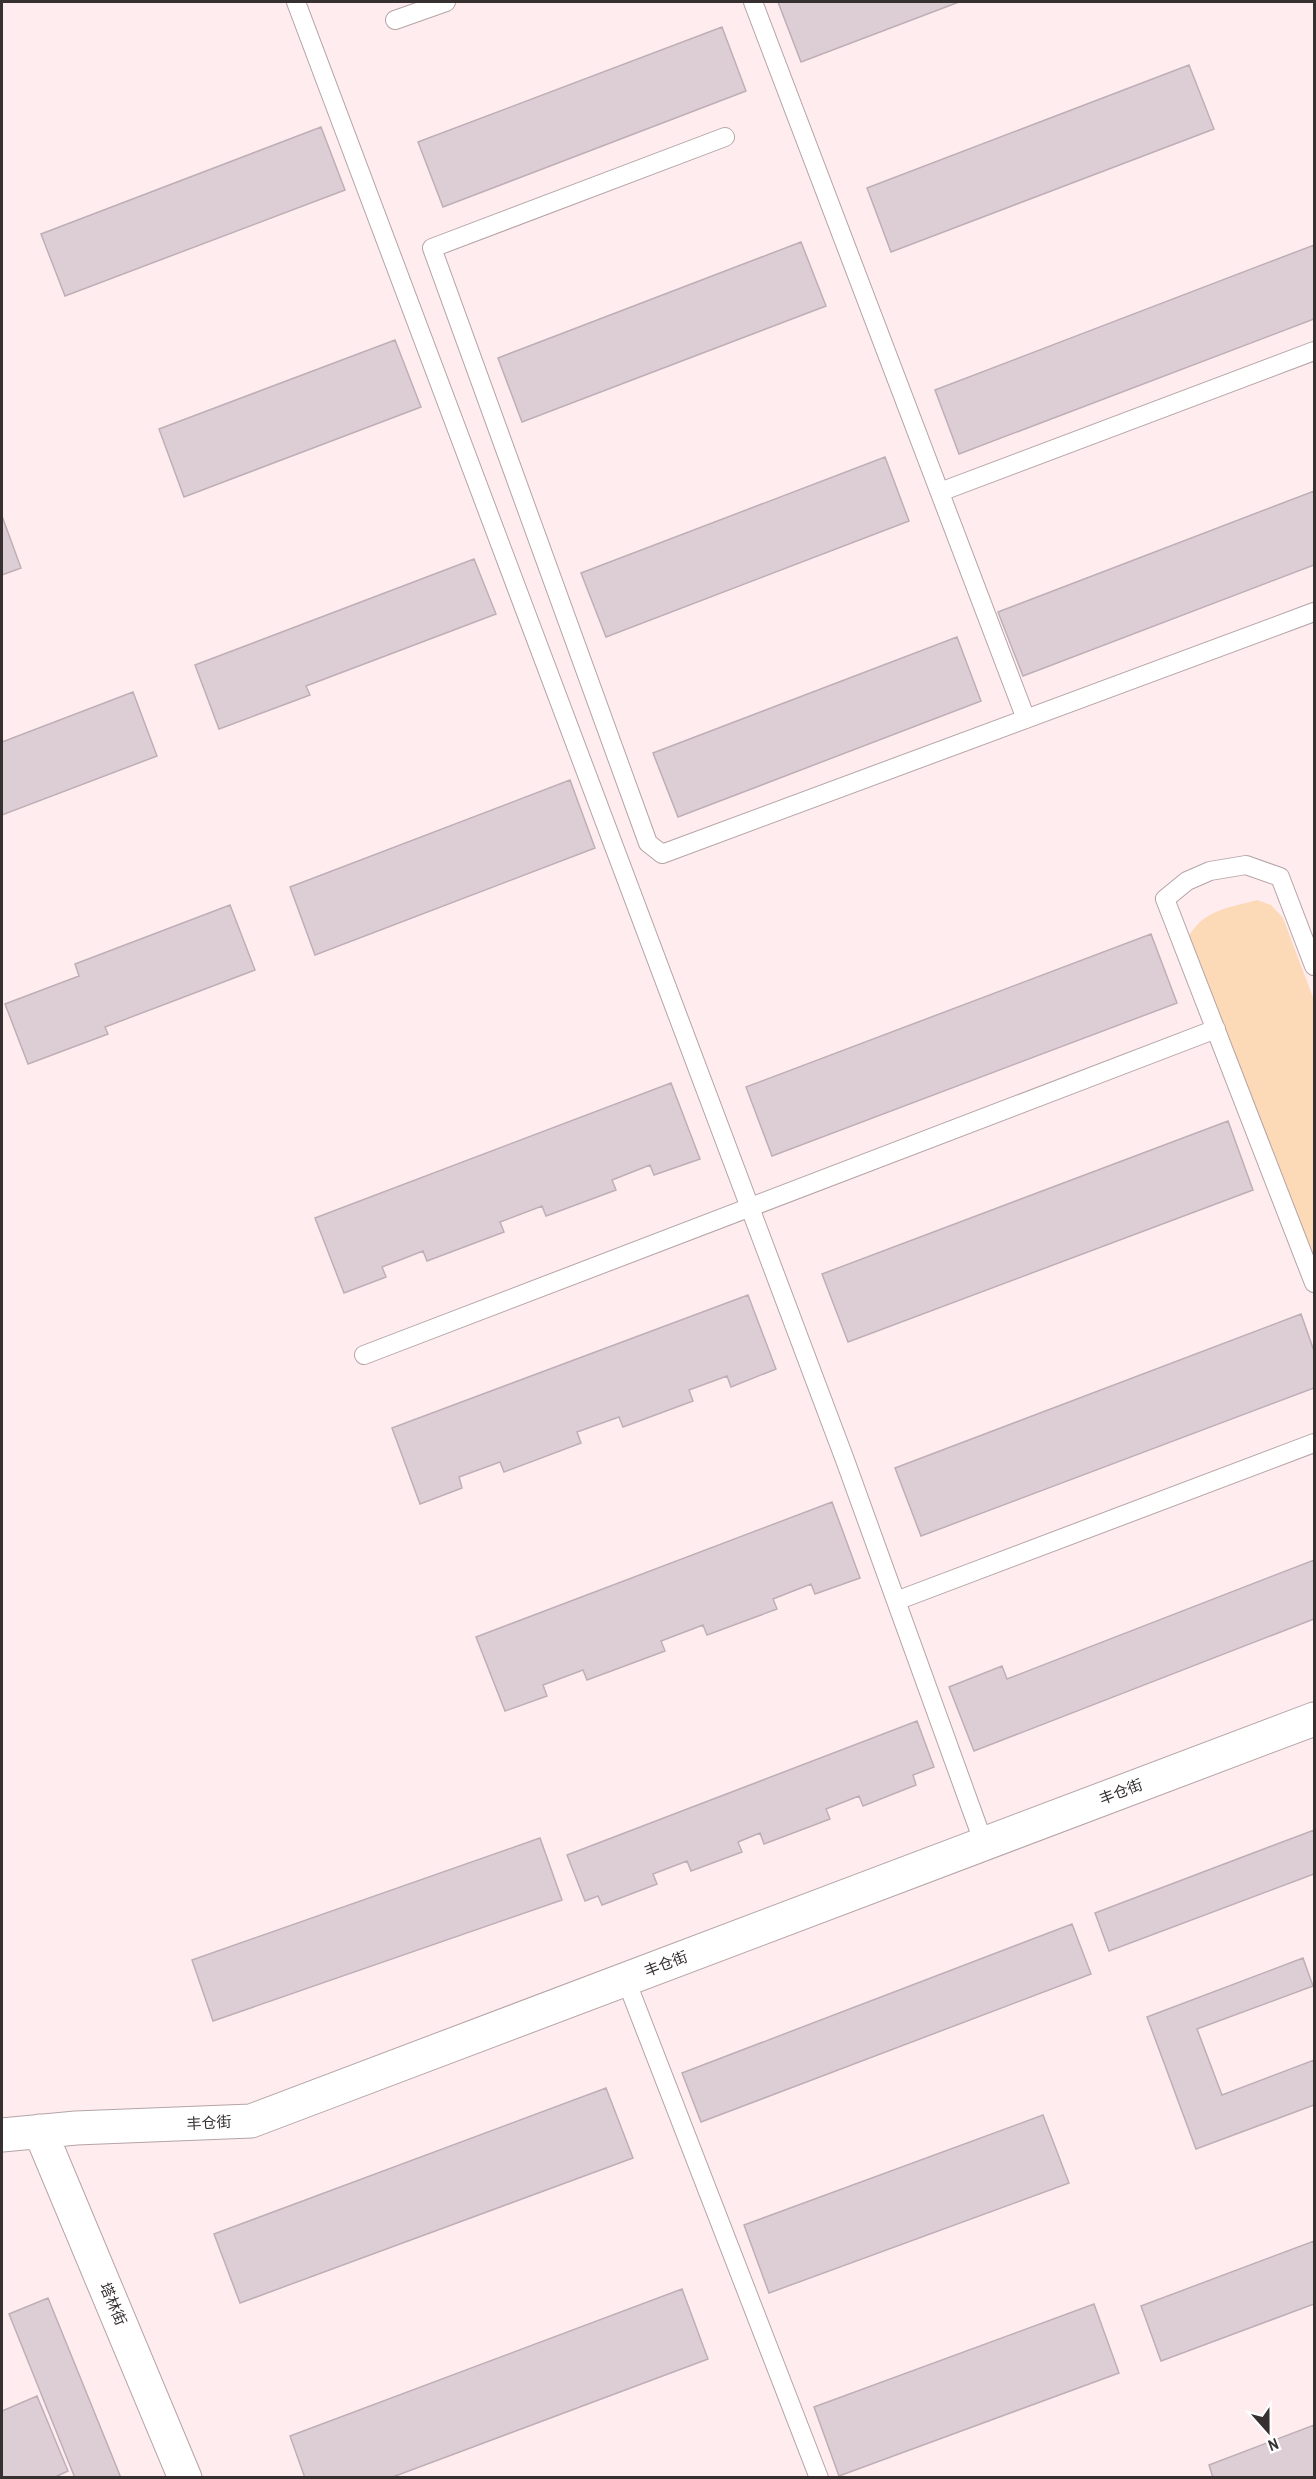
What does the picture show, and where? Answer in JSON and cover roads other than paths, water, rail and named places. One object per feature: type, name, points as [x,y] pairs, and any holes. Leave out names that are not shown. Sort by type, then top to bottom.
[{"type":"street","name":"丰仓街","points":[[2,2135],[40,2131],[251,2121],[1314,1719]]},
{"type":"street","name":"塔林街","points":[[40,2131],[185,2478]]},
{"type":"lane","points":[[296,2],[750,1207],[984,1844]]},
{"type":"lane","points":[[395,20],[446,2]]},
{"type":"lane","points":[[753,2],[1026,719]]},
{"type":"lane","points":[[725,137],[432,248],[648,843],[662,854],[1314,612]]},
{"type":"lane","points":[[940,492],[1314,351]]},
{"type":"lane","points":[[1314,966],[1280,877],[1246,865],[1210,871],[1187,881],[1165,899],[1314,1283]]},
{"type":"lane","points":[[364,1355],[1216,1029]]},
{"type":"lane","points":[[896,1601],[1314,1443]]},
{"type":"lane","points":[[626,1980],[819,2478]]}]
